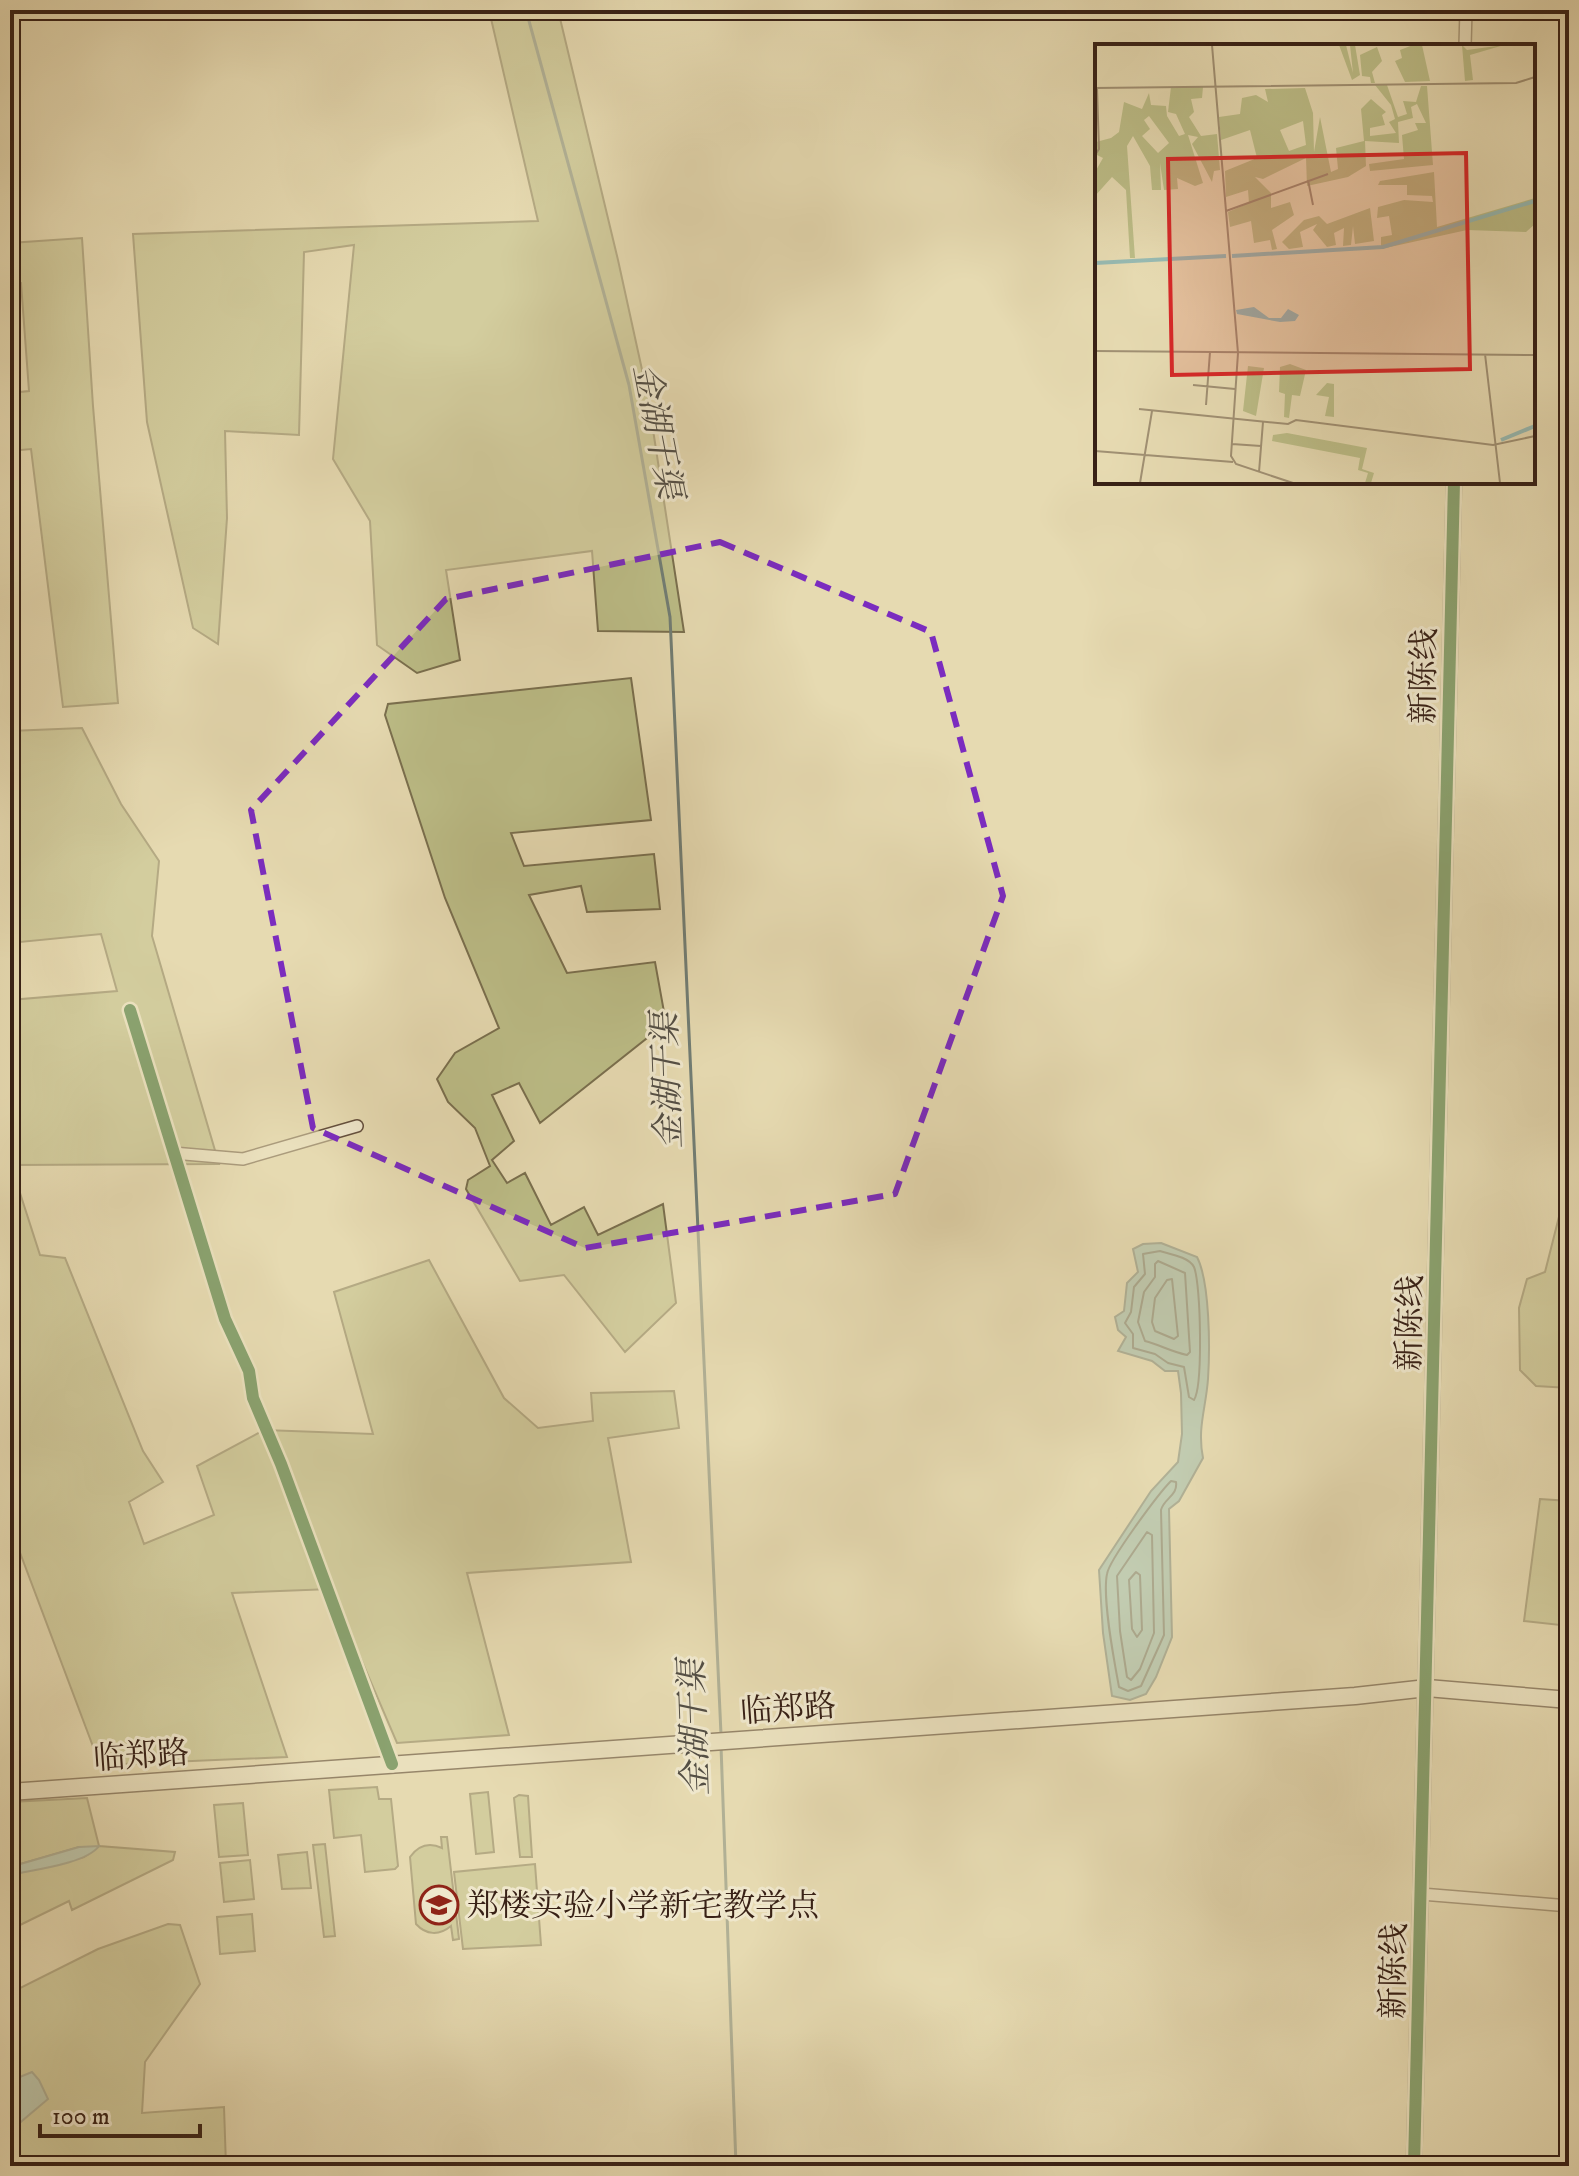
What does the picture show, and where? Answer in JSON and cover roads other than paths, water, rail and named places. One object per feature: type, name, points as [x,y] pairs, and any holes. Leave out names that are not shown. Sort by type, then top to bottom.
[{"type":"main road","name":"临郑路","points":[[10,1792],[1355,1696],[1427,1688],[1569,1700]]},
{"type":"street","points":[[1465,44],[1466,10]]},
{"type":"street","name":"新陈线","points":[[1414,2166],[1454,484]]},
{"type":"street","points":[[130,1010],[225,1319],[249,1371],[253,1398],[281,1464],[392,1764]]},
{"type":"street","points":[[173,1153],[243,1159],[357,1126]]},
{"type":"street","points":[[1421,1894],[1569,1906]]},
{"type":"water","points":[[1161,1243],[1197,1257],[1204,1282],[1209,1351],[1201,1427],[1203,1458],[1179,1501],[1169,1509],[1172,1637],[1146,1694],[1130,1700],[1112,1696],[1103,1633],[1099,1570],[1151,1491],[1178,1462],[1182,1434],[1181,1393],[1178,1371],[1165,1371],[1152,1361],[1118,1351],[1126,1337],[1118,1330],[1115,1317],[1124,1311],[1127,1283],[1138,1272],[1133,1249],[1143,1244]]},
{"type":"water","points":[[99,1846],[71,1862],[10,1875],[10,1867],[79,1847]]},
{"type":"water","points":[[32,2072],[48,2099],[10,2131],[10,2081]]},
{"type":"waterway","name":"金湖干渠","points":[[526,10],[629,385],[670,617],[721,1734]]},
{"type":"waterway","name":"金湖干渠","points":[[721,1746],[736,2166]]},
{"type":"place","name":"郑楼实验小学新宅教学点","points":[[439,1905]]}]
